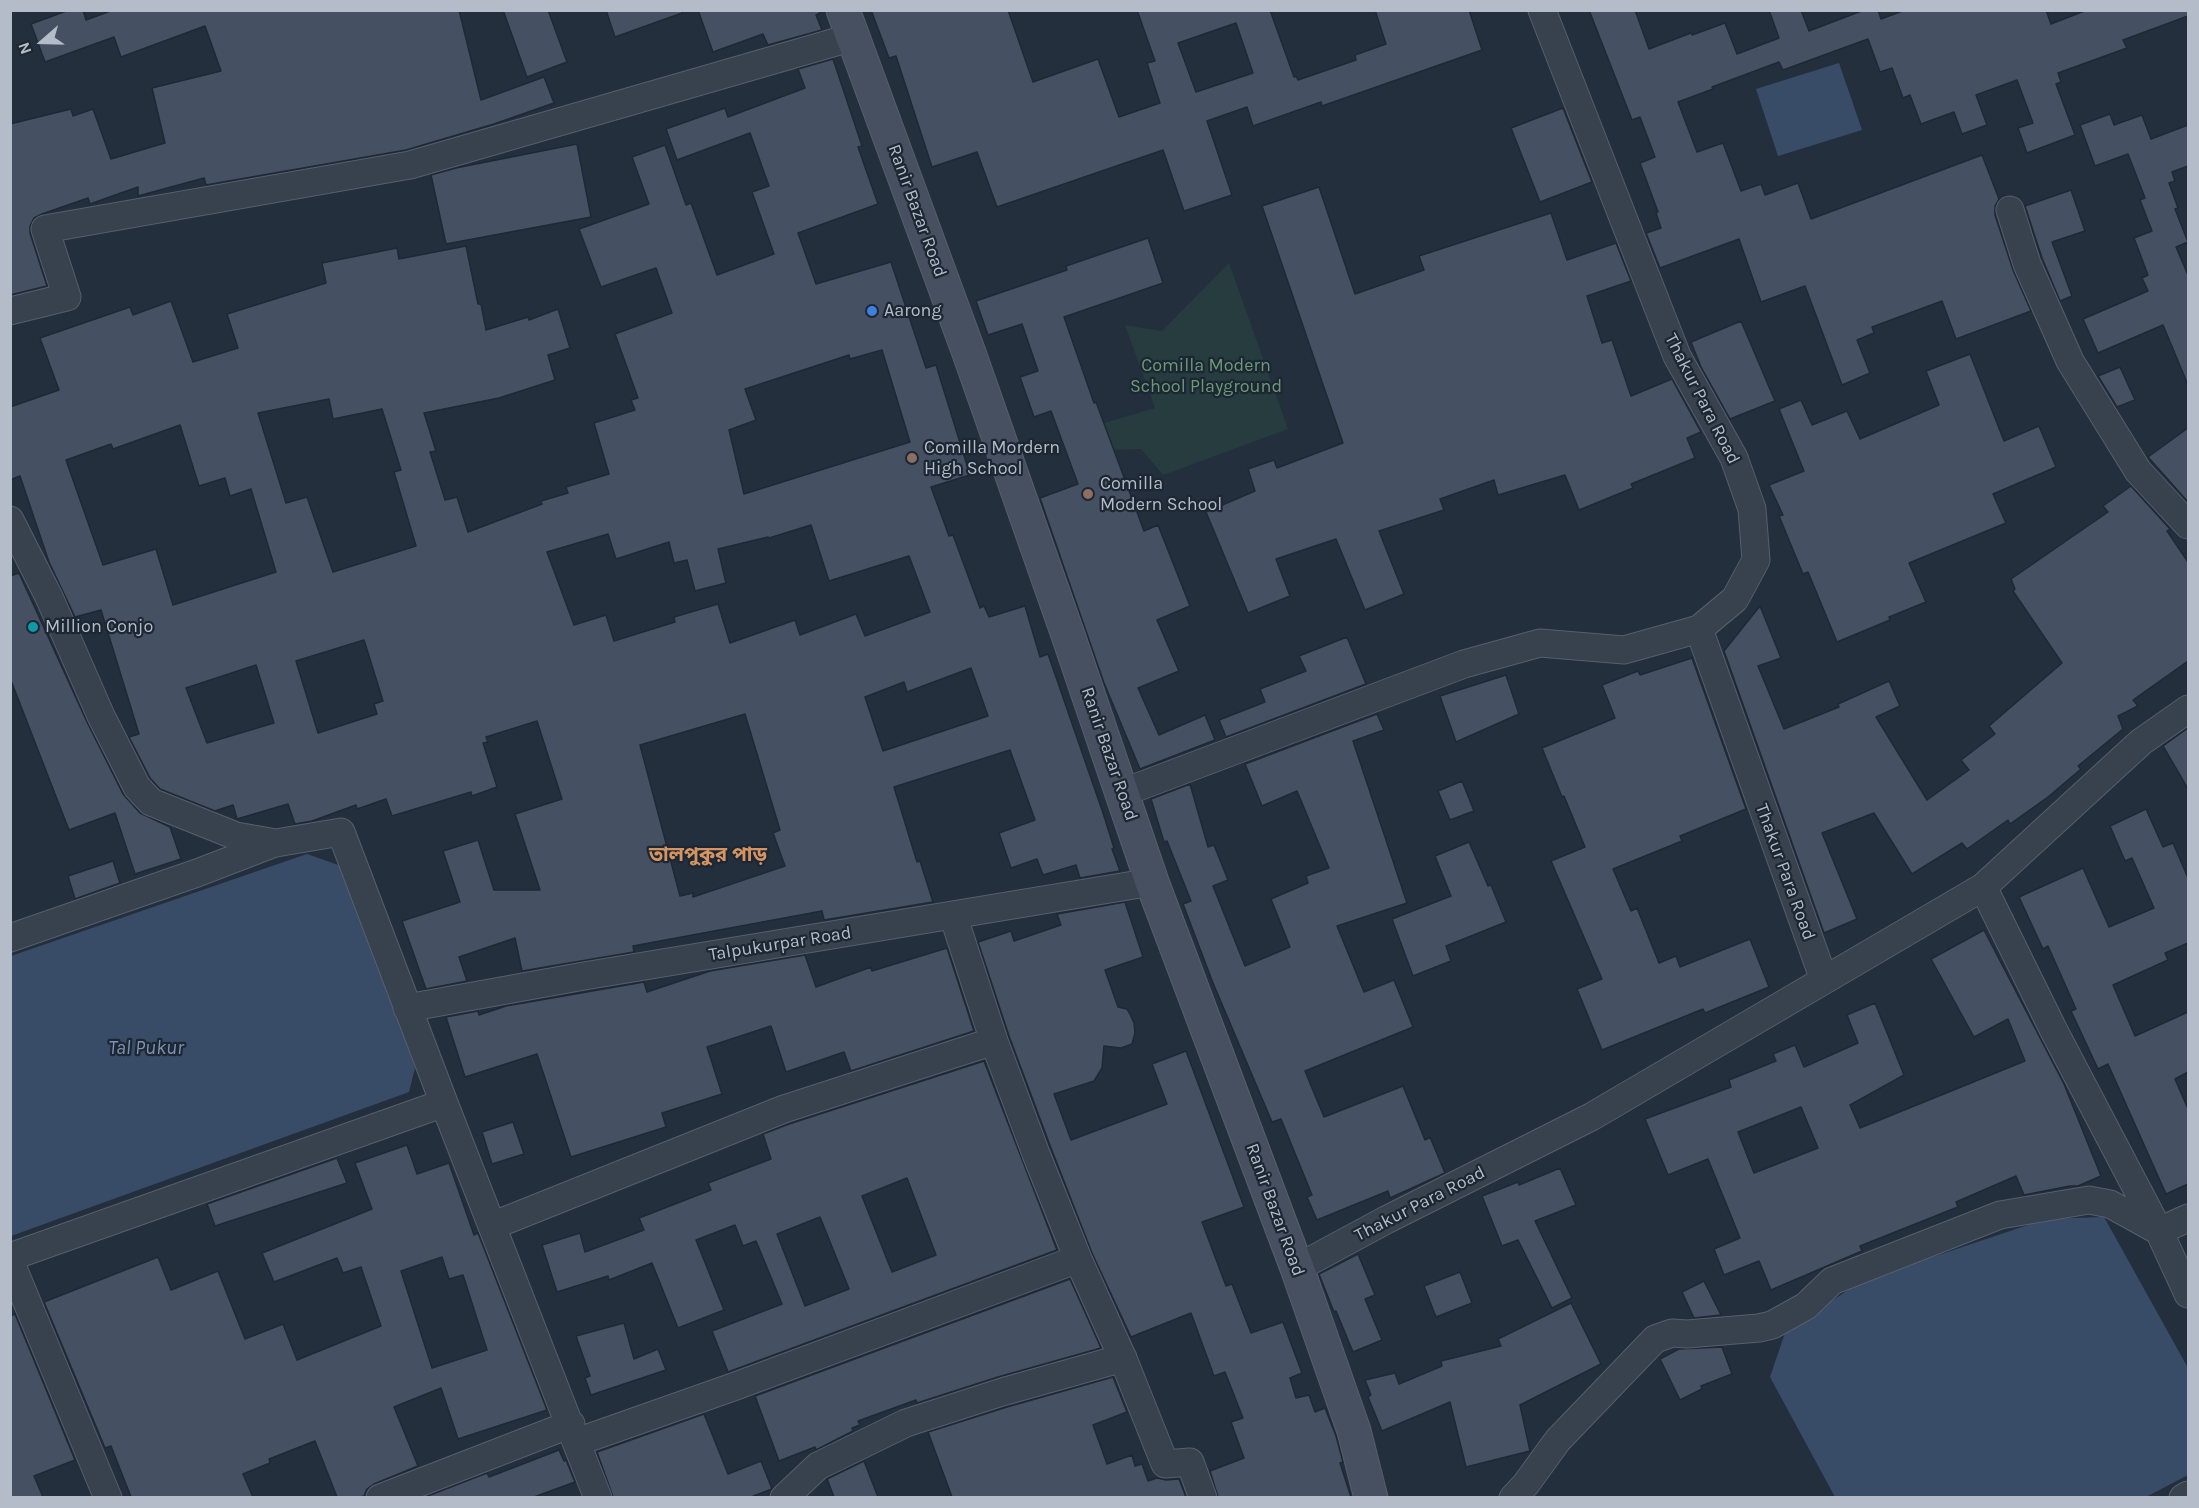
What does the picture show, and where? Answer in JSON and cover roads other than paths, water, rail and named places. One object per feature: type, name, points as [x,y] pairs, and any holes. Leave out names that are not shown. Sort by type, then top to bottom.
[{"type":"main road","name":"Ranir Bazar Road","points":[[848,24],[969,353],[1152,882],[1297,1268],[1354,1431],[1371,1497]]},
{"type":"street","name":"Thakur Para Road","points":[[1542,10],[1677,356],[1734,458],[1752,509],[1756,560],[1735,599],[1699,629],[1824,980]]},
{"type":"street","points":[[10,311],[67,297],[45,229],[410,165],[848,24]]},
{"type":"street","points":[[2010,210],[2027,264],[2070,361],[2138,471],[2188,525]]},
{"type":"street","points":[[14,532],[58,617],[101,716],[137,787],[151,802],[181,815],[236,836],[276,843]]},
{"type":"street","points":[[1122,793],[1464,664],[1540,643],[1624,650],[1699,629]]},
{"type":"street","name":"Thakur Para Road","points":[[1297,1268],[1386,1220],[1591,1117],[1983,887],[2141,742],[2188,709]]},
{"type":"street","points":[[10,938],[276,843],[341,832],[407,1008],[598,1497]]},
{"type":"street","name":"Talpukurpar Road","points":[[407,1008],[584,976],[1152,882]]},
{"type":"street","points":[[1983,887],[2053,1029],[2159,1231],[2188,1294]]},
{"type":"street","points":[[953,915],[994,1041],[1078,1259],[1123,1358],[1165,1464],[1190,1462],[1203,1497]]},
{"type":"street","points":[[492,1226],[784,1109],[994,1041]]},
{"type":"street","points":[[108,1497],[10,1259],[444,1103]]},
{"type":"street","points":[[1513,1497],[1526,1484],[1558,1440],[1655,1339],[1672,1333],[1688,1334],[1772,1325],[1806,1306],[1832,1281],[2000,1215],[2089,1200],[2110,1204],[2159,1231]]},
{"type":"street","points":[[2159,1231],[2188,1218]]},
{"type":"street","points":[[380,1497],[421,1490],[574,1433],[1078,1259]]},
{"type":"street","points":[[784,1497],[818,1466],[906,1423],[1002,1392],[1123,1358]]},
{"type":"street","points":[[2183,1497],[2188,1495]]},
{"type":"water","points":[[1839,63],[1862,130],[1778,156],[1756,89]]},
{"type":"water","name":"Tal Pukur","points":[[307,854],[344,867],[415,1068],[409,1092],[11,1236],[11,956]]},
{"type":"water","points":[[2104,1217],[2188,1368],[2188,1475],[2146,1497],[1835,1497],[1770,1377],[1785,1333],[1861,1281],[2046,1219]]},
{"type":"place","name":"Aarong","points":[[872,311]]},
{"type":"place","name":"Comilla Mordern High School","points":[[912,458]]},
{"type":"place","name":"Comilla Modern School","points":[[1088,494]]},
{"type":"place","name":"Million Conjo","points":[[33,627]]},
{"type":"district","name":"তালপুকুর পাড়","points":[[708,855]]},
{"type":"park label","name":"Comilla Modern School Playground","points":[[1206,376]]}]
